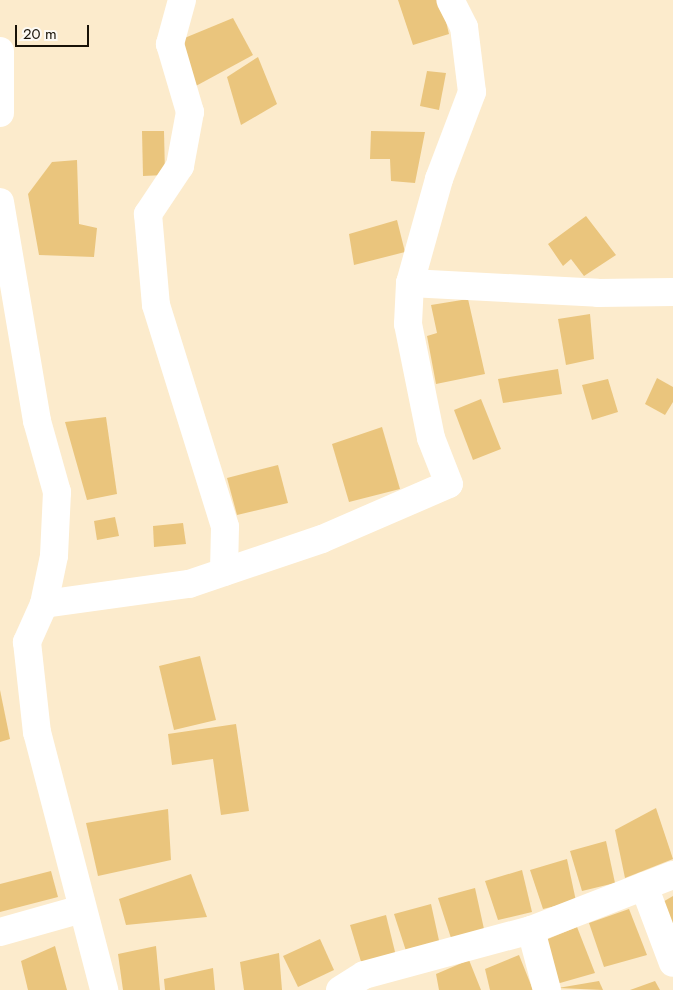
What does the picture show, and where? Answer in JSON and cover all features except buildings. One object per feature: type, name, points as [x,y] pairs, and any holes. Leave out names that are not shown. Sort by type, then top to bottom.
[{"type":"street","points":[[182,0],[170,44],[190,112],[180,166],[148,214],[156,305],[225,527],[224,572]]},
{"type":"street","points":[[44,604],[189,584],[322,539],[449,484],[431,438],[408,324],[410,283],[439,179],[472,92],[464,27],[450,0]]},
{"type":"street","points":[[0,52],[0,113]]},
{"type":"street","points":[[0,202],[37,421],[57,492],[54,556],[44,604],[27,642],[37,732],[104,990]]},
{"type":"street","points":[[410,283],[598,293],[673,292]]},
{"type":"street","points":[[340,990],[364,975],[531,930],[673,875]]},
{"type":"street","points":[[644,886],[673,963]]},
{"type":"street","points":[[0,932],[82,909]]},
{"type":"street","points":[[531,930],[547,990]]}]
